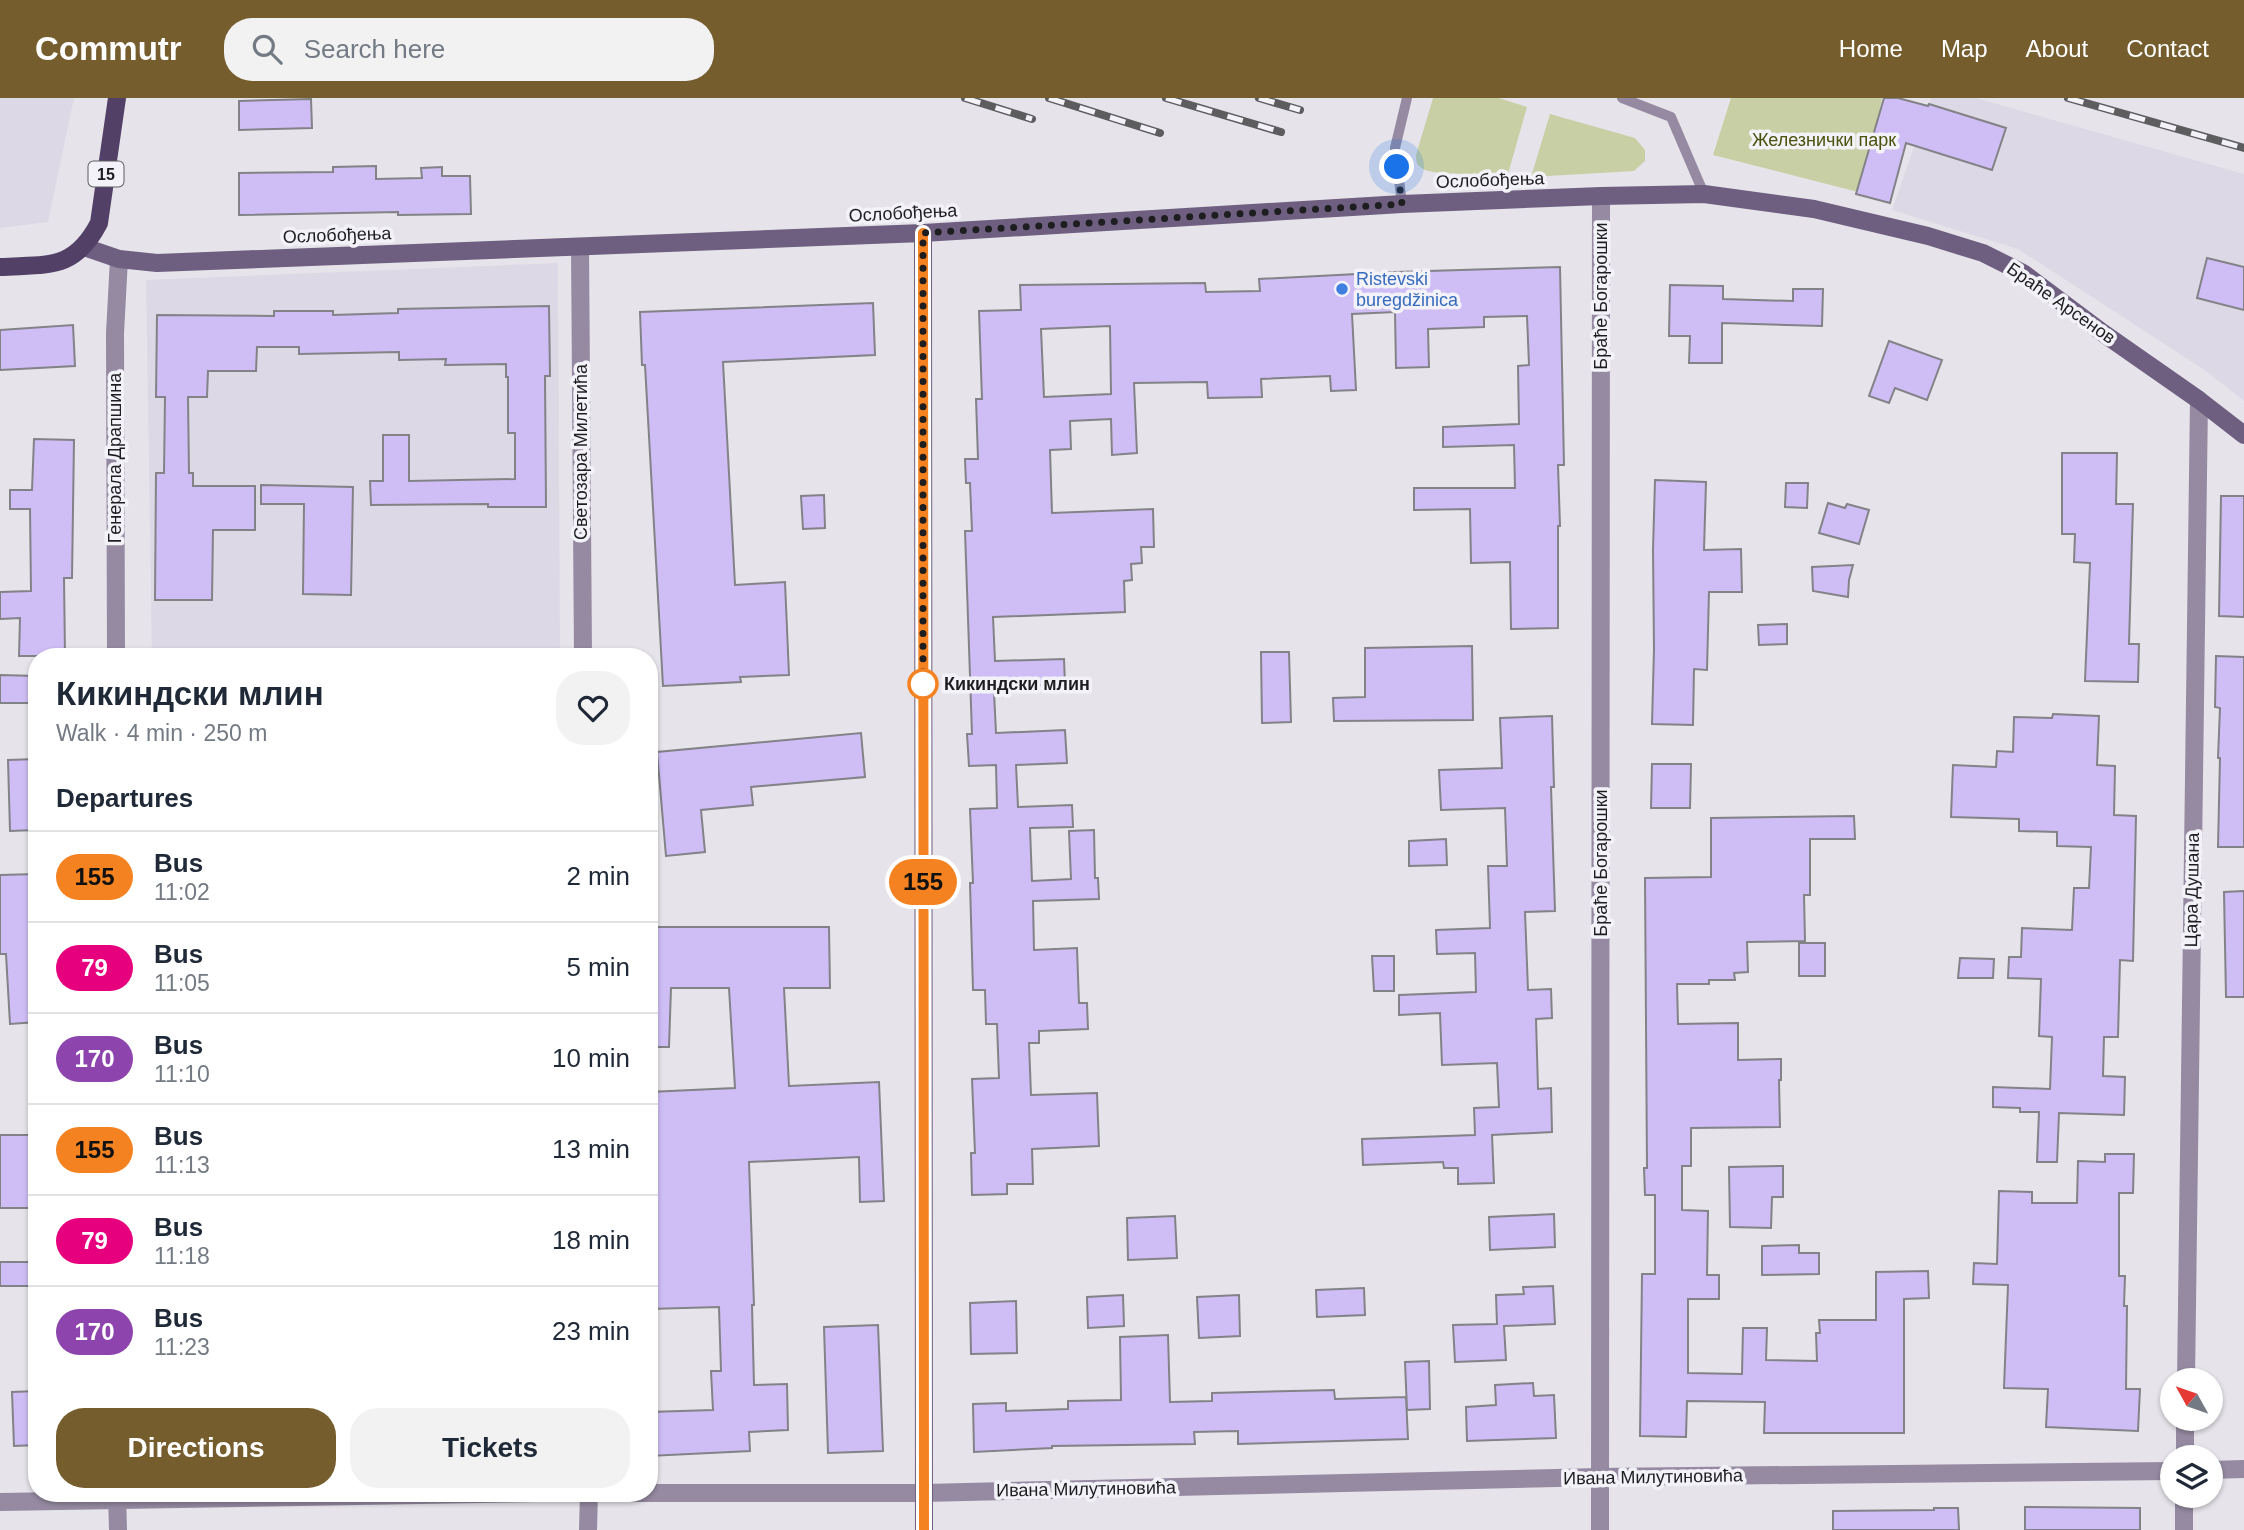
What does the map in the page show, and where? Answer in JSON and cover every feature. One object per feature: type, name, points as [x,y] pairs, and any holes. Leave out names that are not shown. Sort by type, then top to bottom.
[{"type":"main road","name":"15","points":[[85,247],[99,223],[117,98]]},
{"type":"main road","name":"Ослобођења","points":[[85,247],[119,259],[157,263],[923,233],[1402,204],[1601,196],[1704,194],[1814,209]]},
{"type":"main road","name":"Браће Арсенов","points":[[1814,209],[1928,236],[1983,253],[2023,273],[2244,435]]},
{"type":"main road","points":[[923,233],[924,1530]]},
{"type":"main road","points":[[0,267],[55,264],[72,257],[85,247]]},
{"type":"street","name":"Браће Богарошки","points":[[1600,1530],[1601,196]]},
{"type":"street","name":"Светозара Милетића","points":[[580,247],[583,648]]},
{"type":"street","name":"Генерала Драпшина","points":[[116,648],[115,333],[119,259]]},
{"type":"street","name":"Цара Душана","points":[[2186,1368],[2199,400]]},
{"type":"street","points":[[2223,1470],[2244,1469]]},
{"type":"street","name":"Ивана Милутиновића","points":[[658,1493],[924,1493],[1600,1477],[2160,1471]]},
{"type":"street","name":"Ивана Милутиновића","points":[[0,1502],[28,1501]]},
{"type":"street","points":[[117,1502],[118,1530]]},
{"type":"street","points":[[588,1530],[589,1502]]},
{"type":"street","points":[[2184,1508],[2184,1530]]},
{"type":"lane","points":[[1402,204],[1395,148],[1407,98]]},
{"type":"lane","points":[[1622,98],[1671,117],[1704,194]]},
{"type":"shaded area","points":[[0,98],[74,98],[48,222],[0,228]]},
{"type":"shaded area","points":[[1931,98],[1976,98],[2244,174],[2244,401],[2206,371],[2018,249],[1892,210]]},
{"type":"shaded area","points":[[558,263],[560,648],[152,648],[146,280]]},
{"type":"green space","points":[[1433,98],[1499,98],[1527,107],[1508,174],[1439,173],[1419,166],[1416,155]]},
{"type":"green space","name":"Железнички парк","points":[[1731,98],[1882,98],[1862,193],[1713,155]]},
{"type":"green space","points":[[1550,114],[1635,138],[1645,150],[1645,161],[1634,171],[1531,177]]},
{"type":"building","points":[[1884,98],[1898,98],[1928,106],[1929,104],[2006,128],[1992,170],[1906,143],[1890,203],[1856,194]]},
{"type":"building","points":[[311,99],[312,128],[239,130],[239,101]]},
{"type":"building","points":[[376,166],[376,179],[422,178],[421,168],[442,167],[442,176],[470,176],[471,214],[398,215],[398,212],[239,215],[239,173],[333,172],[333,167]]},
{"type":"building","points":[[2207,258],[2244,267],[2244,310],[2197,298]]},
{"type":"building","points":[[1560,267],[1564,465],[1558,465],[1558,628],[1511,629],[1510,562],[1471,563],[1470,509],[1414,510],[1414,488],[1515,488],[1514,445],[1443,447],[1443,427],[1519,424],[1518,366],[1529,365],[1527,316],[1484,317],[1484,327],[1428,329],[1429,367],[1396,368],[1395,312],[1352,314],[1356,390],[1331,391],[1330,376],[1261,379],[1262,397],[1208,398],[1207,382],[1134,383],[1137,453],[1112,455],[1111,419],[1070,421],[1071,449],[1050,450],[1052,513],[1153,509],[1154,547],[1141,547],[1142,563],[1131,564],[1132,580],[1124,581],[1125,612],[993,617],[995,661],[1064,659],[1065,684],[1028,686],[1028,690],[994,692],[996,733],[1065,730],[1067,763],[1016,765],[1018,807],[1072,805],[1073,827],[1030,828],[1032,881],[1071,879],[1069,831],[1094,830],[1095,878],[1098,878],[1099,899],[1033,901],[1034,950],[1077,948],[1079,1003],[1087,1003],[1088,1029],[1039,1031],[1039,1043],[1029,1043],[1031,1095],[1097,1093],[1099,1146],[1032,1149],[1033,1184],[1007,1184],[1007,1194],[972,1195],[971,1153],[975,1153],[972,1079],[999,1078],[997,1024],[986,1024],[985,990],[973,990],[970,883],[973,883],[970,809],[997,808],[996,765],[969,766],[967,734],[972,734],[965,531],[972,531],[970,483],[966,483],[965,459],[978,459],[976,399],[982,399],[979,311],[1021,310],[1020,285],[1205,283],[1206,292],[1260,291],[1259,279]],"holes":[[[1110,326],[1111,394],[1044,397],[1041,329]]]},
{"type":"building","points":[[1670,285],[1723,286],[1723,299],[1793,301],[1793,289],[1823,289],[1822,326],[1722,323],[1722,363],[1689,363],[1690,336],[1669,336]]},
{"type":"building","points":[[873,303],[875,355],[723,362],[735,585],[785,582],[789,675],[740,677],[741,682],[663,686],[640,312]]},
{"type":"building","points":[[549,306],[550,376],[545,376],[546,507],[488,507],[488,504],[371,505],[370,481],[383,481],[383,435],[409,435],[409,481],[515,479],[515,433],[508,433],[506,364],[445,365],[446,359],[399,360],[399,352],[299,354],[299,347],[257,347],[256,371],[208,371],[207,397],[188,397],[189,473],[193,473],[193,486],[255,486],[255,530],[213,530],[212,600],[155,600],[156,473],[164,473],[165,397],[156,397],[157,315],[274,316],[274,311],[333,311],[333,315],[398,313],[398,309]]},
{"type":"building","points":[[73,325],[75,366],[0,370],[0,330]]},
{"type":"building","points":[[1889,341],[1942,360],[1927,400],[1895,388],[1889,403],[1869,396]]},
{"type":"building","points":[[34,439],[74,440],[72,578],[64,578],[65,648],[28,648],[28,656],[19,656],[20,618],[0,619],[0,592],[31,591],[30,509],[10,509],[10,490],[32,490]]},
{"type":"building","points":[[2062,453],[2117,453],[2116,504],[2133,504],[2129,644],[2139,644],[2138,682],[2085,681],[2090,563],[2074,562],[2075,534],[2062,534]]},
{"type":"building","points":[[1655,480],[1706,482],[1704,550],[1741,549],[1742,592],[1709,592],[1707,670],[1694,669],[1693,725],[1652,724]]},
{"type":"building","points":[[1786,483],[1808,483],[1807,508],[1785,507]]},
{"type":"building","points":[[261,485],[353,487],[351,595],[303,594],[304,504],[261,504]]},
{"type":"building","points":[[824,495],[825,528],[803,529],[801,496]]},
{"type":"building","points":[[2221,496],[2244,496],[2244,617],[2219,616]]},
{"type":"building","points":[[1828,503],[1845,508],[1847,504],[1869,510],[1859,544],[1819,533]]},
{"type":"building","points":[[1853,565],[1848,597],[1813,591],[1812,567]]},
{"type":"building","points":[[1787,624],[1787,644],[1759,645],[1758,625]]},
{"type":"building","points":[[1472,646],[1473,720],[1334,721],[1333,698],[1365,697],[1365,648]]},
{"type":"building","points":[[1261,652],[1289,652],[1291,722],[1262,723]]},
{"type":"building","points":[[2216,656],[2244,657],[2244,847],[2218,847],[2220,708],[2215,707]]},
{"type":"building","points":[[0,675],[28,676],[28,703],[0,703]]},
{"type":"building","points":[[2053,714],[2099,716],[2097,765],[2115,766],[2114,815],[2136,816],[2133,961],[2120,960],[2118,1037],[2104,1037],[2103,1076],[2125,1077],[2124,1115],[2059,1113],[2057,1162],[2037,1162],[2039,1112],[1993,1107],[1993,1087],[2050,1089],[2052,1037],[2039,1036],[2041,979],[2008,978],[2009,957],[2021,957],[2022,928],[2072,930],[2074,888],[2089,888],[2091,847],[2057,846],[2057,832],[2019,831],[2019,819],[1951,817],[1953,765],[1996,767],[1997,751],[2013,752],[2014,717],[2052,718]]},
{"type":"building","points":[[1552,716],[1555,911],[1525,912],[1528,990],[1551,989],[1552,1018],[1536,1019],[1538,1089],[1551,1088],[1552,1132],[1492,1135],[1494,1183],[1458,1184],[1458,1168],[1444,1168],[1443,1162],[1363,1165],[1362,1139],[1475,1135],[1474,1108],[1499,1107],[1497,1063],[1442,1065],[1440,1013],[1399,1015],[1399,995],[1476,992],[1475,953],[1437,954],[1436,930],[1490,928],[1488,866],[1507,866],[1505,808],[1441,810],[1439,770],[1502,768],[1500,718]]},
{"type":"building","points":[[861,733],[865,777],[751,787],[753,805],[701,810],[705,852],[666,856],[658,752]]},
{"type":"building","points":[[28,759],[28,830],[10,831],[8,760]]},
{"type":"building","points":[[1652,764],[1691,764],[1690,808],[1651,808]]},
{"type":"building","points":[[1854,816],[1855,839],[1810,839],[1810,895],[1804,895],[1805,941],[1747,942],[1748,972],[1734,973],[1735,980],[1709,980],[1709,984],[1677,984],[1678,1024],[1738,1023],[1738,1060],[1781,1059],[1780,1127],[1691,1128],[1691,1166],[1682,1166],[1682,1210],[1708,1211],[1707,1275],[1719,1275],[1719,1299],[1688,1299],[1688,1373],[1742,1374],[1743,1328],[1767,1328],[1766,1360],[1817,1361],[1816,1333],[1820,1333],[1819,1320],[1876,1320],[1876,1272],[1928,1271],[1929,1298],[1904,1299],[1904,1433],[1764,1433],[1765,1402],[1687,1401],[1686,1437],[1640,1436],[1642,1274],[1655,1274],[1655,1195],[1645,1195],[1644,1168],[1647,1168],[1645,878],[1711,877],[1711,818]]},
{"type":"building","points":[[1446,839],[1447,865],[1409,866],[1409,841]]},
{"type":"building","points":[[28,874],[28,1023],[10,1024],[6,954],[0,954],[0,875]]},
{"type":"building","points":[[2244,891],[2244,997],[2226,997],[2224,892]]},
{"type":"building","points":[[658,927],[829,927],[830,988],[784,988],[789,1086],[879,1082],[884,1201],[860,1202],[859,1157],[749,1162],[754,1385],[787,1384],[788,1430],[749,1432],[750,1451],[658,1456],[658,1412],[713,1410],[711,1371],[721,1371],[719,1307],[658,1309],[658,1092],[735,1088],[729,988],[671,988],[669,1047],[658,1047]]},
{"type":"building","points":[[1799,943],[1825,943],[1825,976],[1799,976]]},
{"type":"building","points":[[1372,956],[1394,956],[1394,991],[1374,991]]},
{"type":"building","points":[[1960,958],[1994,959],[1993,978],[1958,978]]},
{"type":"building","points":[[0,1135],[28,1135],[28,1208],[0,1208]]},
{"type":"building","points":[[2105,1154],[2134,1154],[2133,1193],[2119,1193],[2119,1276],[2125,1276],[2124,1306],[2127,1306],[2126,1389],[2140,1389],[2138,1431],[2046,1427],[2048,1389],[2004,1388],[2008,1285],[1973,1284],[1974,1263],[1997,1264],[1999,1191],[2032,1192],[2032,1203],[2077,1203],[2078,1161],[2105,1162]]},
{"type":"building","points":[[1783,1166],[1783,1197],[1772,1197],[1771,1228],[1730,1227],[1729,1167]]},
{"type":"building","points":[[1554,1214],[1555,1247],[1490,1250],[1489,1217]]},
{"type":"building","points":[[1175,1216],[1177,1258],[1128,1260],[1127,1218]]},
{"type":"building","points":[[1799,1245],[1799,1253],[1819,1253],[1819,1274],[1762,1275],[1762,1246]]},
{"type":"building","points":[[0,1262],[28,1262],[28,1286],[0,1286]]},
{"type":"building","points":[[1553,1286],[1555,1324],[1504,1326],[1506,1360],[1455,1362],[1453,1325],[1497,1324],[1496,1295],[1524,1294],[1523,1287]]},
{"type":"building","points":[[1364,1288],[1365,1315],[1317,1317],[1316,1290]]},
{"type":"building","points":[[1123,1295],[1124,1326],[1088,1328],[1087,1297]]},
{"type":"building","points":[[1239,1295],[1240,1336],[1199,1338],[1197,1297]]},
{"type":"building","points":[[1016,1301],[1017,1353],[971,1354],[970,1303]]},
{"type":"building","points":[[878,1325],[883,1451],[828,1453],[824,1327]]},
{"type":"building","points":[[1168,1335],[1170,1402],[1212,1401],[1212,1393],[1334,1390],[1335,1399],[1406,1397],[1408,1439],[1238,1444],[1238,1431],[1194,1432],[1195,1444],[1052,1446],[974,1452],[973,1404],[1006,1403],[1006,1411],[1068,1409],[1068,1401],[1121,1400],[1120,1337]]},
{"type":"building","points":[[1429,1361],[1430,1409],[1407,1410],[1405,1362]]},
{"type":"building","points":[[1533,1383],[1534,1396],[1554,1395],[1556,1438],[1467,1441],[1466,1407],[1496,1405],[1495,1385]]},
{"type":"building","points":[[28,1391],[28,1445],[14,1446],[12,1392]]},
{"type":"building","points":[[2025,1507],[2140,1508],[2140,1530],[2025,1530]]},
{"type":"building","points":[[1958,1508],[1959,1530],[1833,1530],[1833,1511]]},
{"type":"railway","points":[[965,98],[1032,119]]},
{"type":"railway","points":[[1049,98],[1160,133]]},
{"type":"railway","points":[[1166,98],[1281,132]]},
{"type":"railway","points":[[1259,98],[1300,110]]},
{"type":"railway","points":[[2068,98],[2244,148]]},
{"type":"bus line","name":"155","points":[[923,233],[924,1530]]},
{"type":"place","name":"Ristevski buregdžinica","points":[[1342,289]]},
{"type":"place","name":"Кикиндски млин","points":[[923,684]]},
{"type":"route","points":[[923,684],[923,233],[1402,204],[1397,167]]}]
